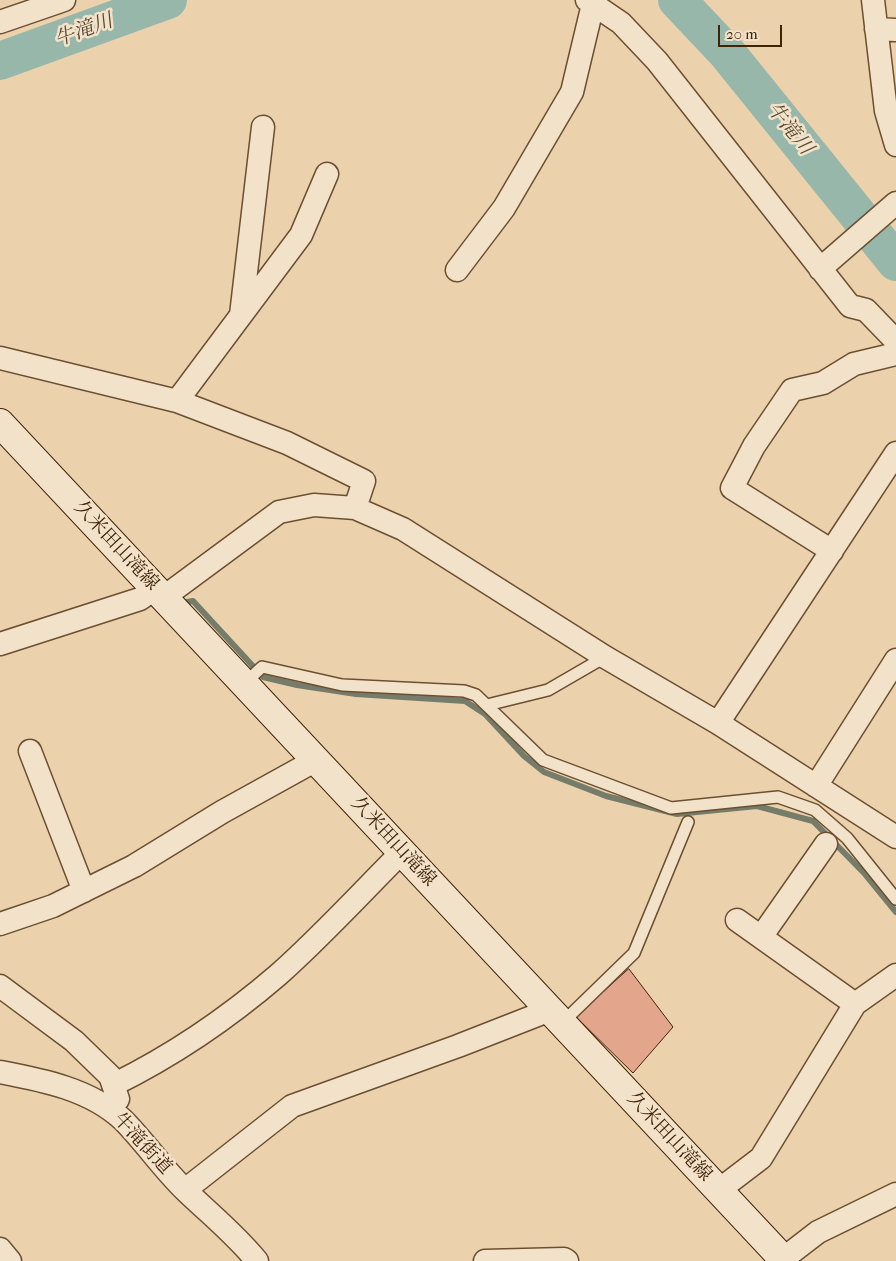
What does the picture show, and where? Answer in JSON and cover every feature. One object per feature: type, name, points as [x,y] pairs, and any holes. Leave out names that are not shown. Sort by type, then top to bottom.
[{"type":"street","points":[[0,22],[64,0]]},
{"type":"street","points":[[873,0],[886,29],[886,111],[896,145]]},
{"type":"street","points":[[456,270],[504,208],[572,92],[590,2],[621,23],[657,61],[850,306],[866,310],[896,341]]},
{"type":"street","points":[[240,316],[263,127]]},
{"type":"street","points":[[177,401],[301,235],[326,174]]},
{"type":"street","points":[[820,269],[894,205]]},
{"type":"street","points":[[832,551],[732,488],[754,446],[792,390],[824,383],[854,364],[896,354]]},
{"type":"street","points":[[0,358],[177,401],[286,443],[364,481],[355,508]]},
{"type":"street","name":"久米田山滝線","points":[[0,423],[165,598],[254,674],[316,760],[784,1260]]},
{"type":"street","points":[[718,723],[896,453]]},
{"type":"street","points":[[0,644],[140,599],[165,598],[279,512],[314,505],[355,508],[403,529],[605,657],[718,723],[896,837]]},
{"type":"street","points":[[816,786],[896,660]]},
{"type":"street","points":[[30,751],[84,891]]},
{"type":"street","points":[[0,924],[53,906],[134,866],[222,812],[316,760]]},
{"type":"street","points":[[761,937],[826,844]]},
{"type":"street","points":[[113,1085],[147,1068],[189,1042],[278,975],[402,852]]},
{"type":"street","points":[[737,920],[855,1004]]},
{"type":"street","points":[[719,1190],[761,1158],[855,1004],[896,975]]},
{"type":"street","points":[[0,986],[74,1041],[110,1076],[122,1120]]},
{"type":"street","points":[[185,1190],[292,1106],[458,1046],[556,1016]]},
{"type":"street","name":"牛滝街道","points":[[0,1072],[55,1083],[105,1106],[122,1120],[185,1190],[246,1248],[257,1261]]},
{"type":"street","points":[[784,1260],[818,1232],[896,1194]]},
{"type":"street","points":[[0,1249],[10,1261]]},
{"type":"street","points":[[485,1261],[564,1259],[567,1261]]},
{"type":"lane","points":[[487,705],[548,690],[605,657]]},
{"type":"lane","points":[[254,674],[342,685],[464,691],[476,694],[543,760],[671,808],[778,797],[815,810],[847,838],[896,899]]},
{"type":"lane","points":[[556,1016],[634,953],[688,822]]},
{"type":"building","points":[[629,969],[673,1027],[633,1073],[576,1017]]},
{"type":"waterway","name":"牛滝川","points":[[0,61],[168,0]]},
{"type":"waterway","name":"牛滝川","points":[[677,0],[727,53],[896,262]]},
{"type":"waterway","points":[[180,603],[193,601],[263,677],[297,685],[356,694],[465,701],[485,714],[524,756],[544,772],[606,796],[677,814],[757,806],[813,821],[865,874],[896,912]]}]
